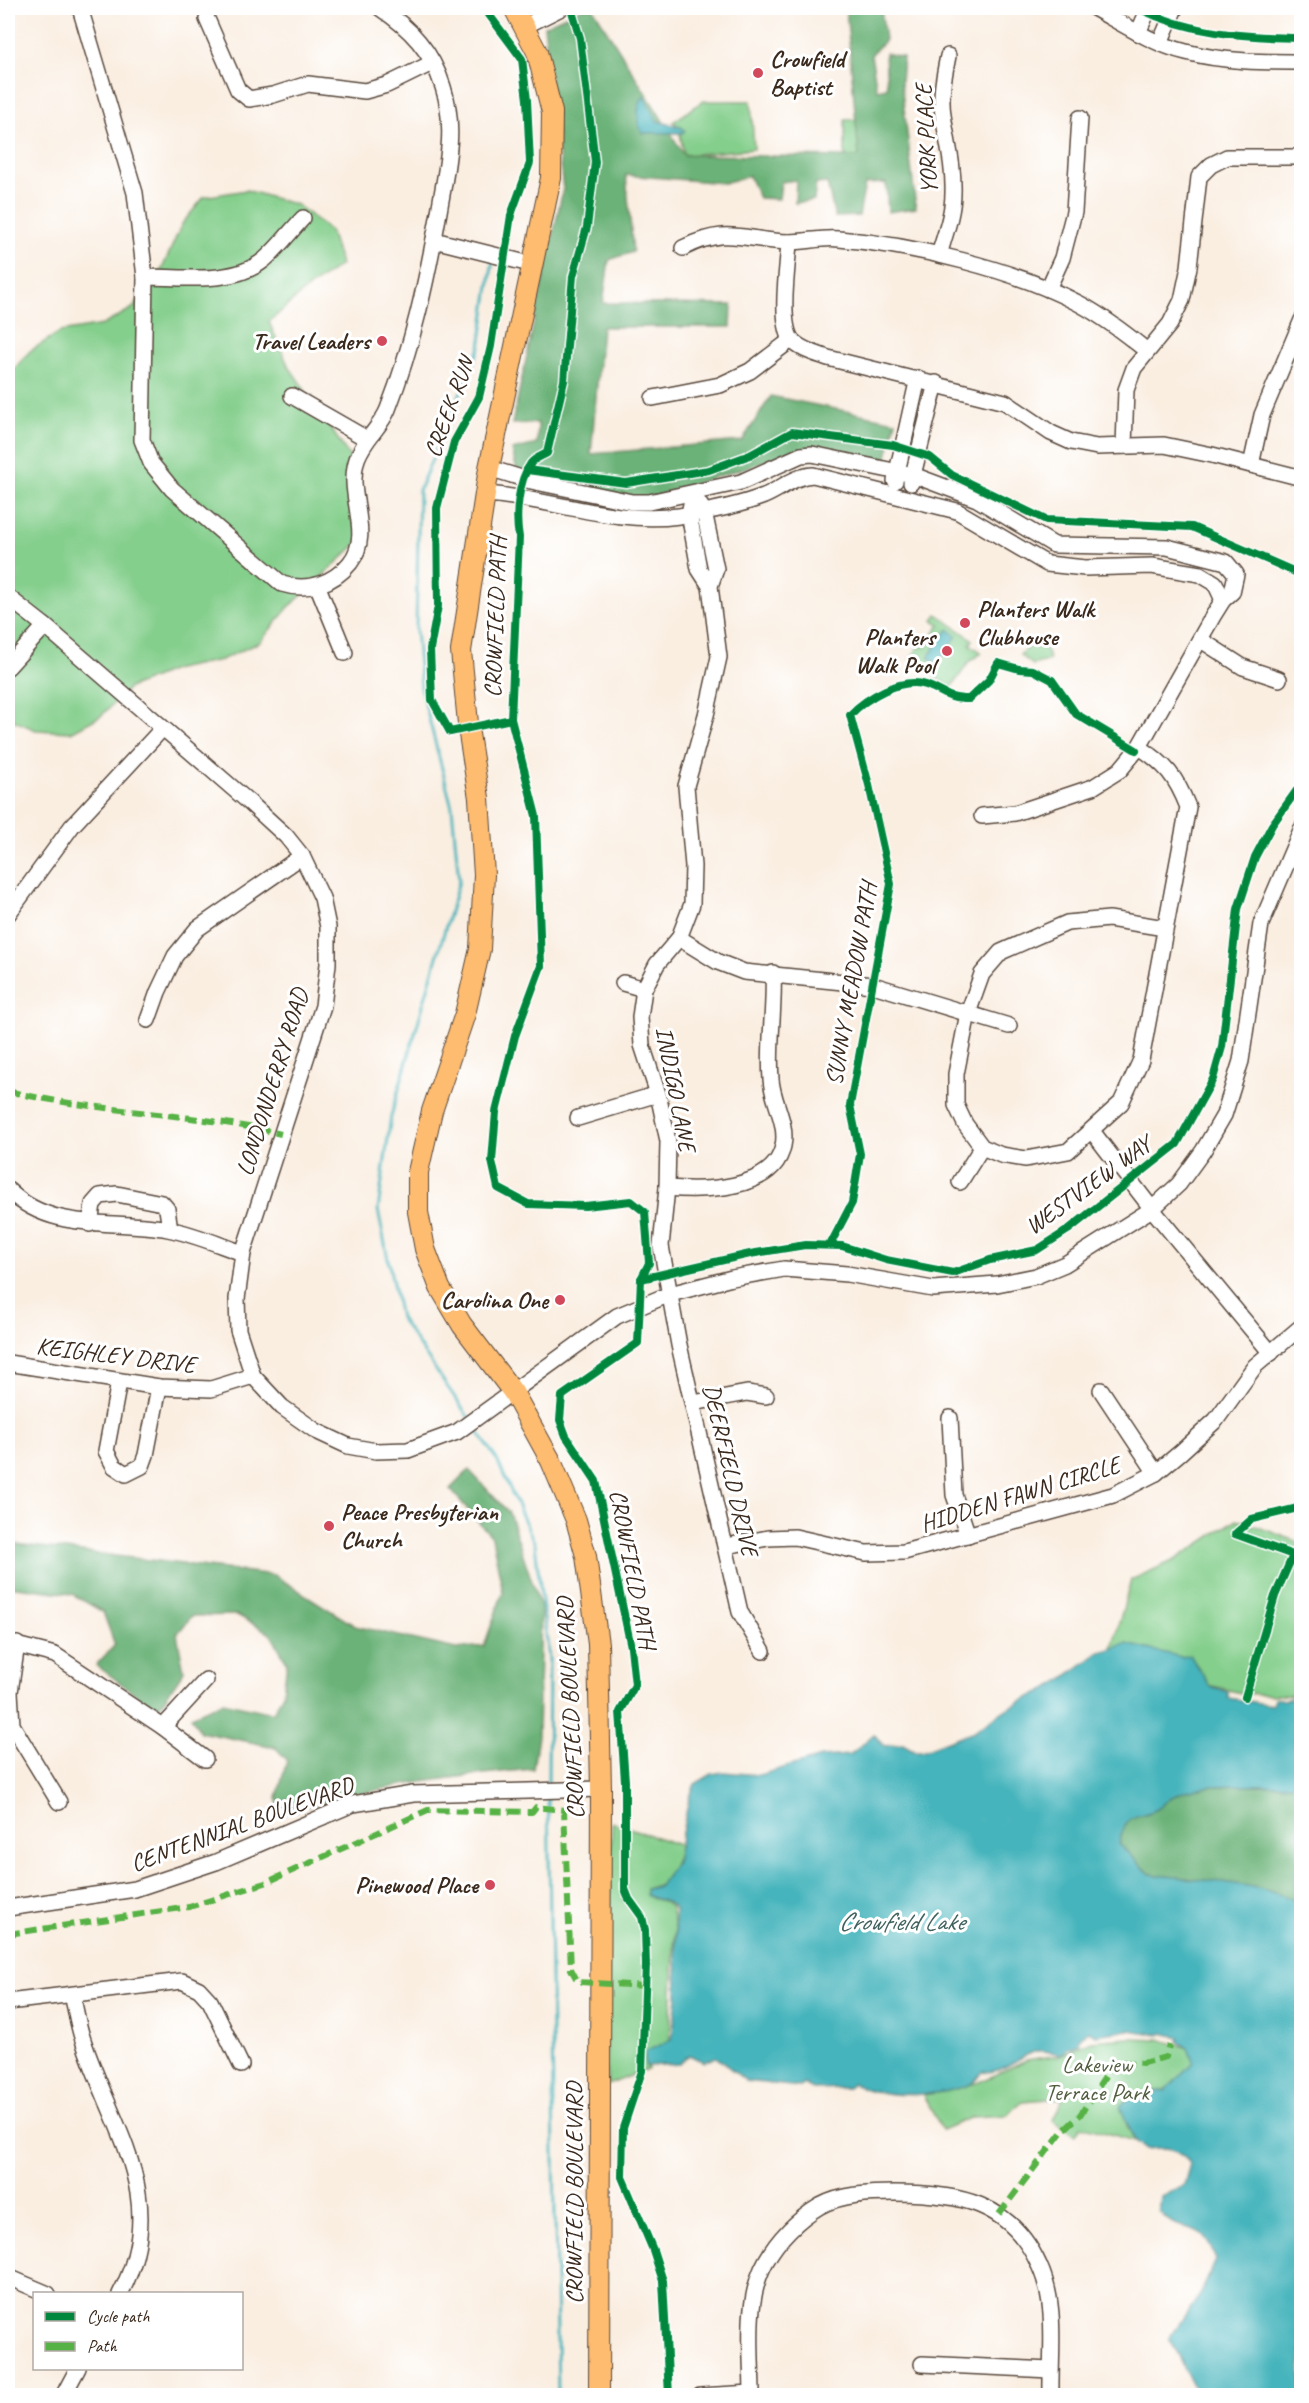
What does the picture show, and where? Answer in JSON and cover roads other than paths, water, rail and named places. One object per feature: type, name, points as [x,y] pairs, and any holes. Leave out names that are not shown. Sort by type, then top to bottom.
[{"type":"main road","name":"CROWFIELD BOULEVARD","points":[[514,8],[537,52],[552,112],[551,178],[489,468],[461,651],[469,735],[479,798],[484,875],[480,949],[465,1014],[432,1111],[418,1172],[418,1212],[425,1249],[440,1288],[462,1325],[513,1392],[551,1461],[576,1520],[586,1556],[598,1644],[601,1789],[599,2396]]},
{"type":"street","points":[[80,8],[135,193],[145,278],[142,440],[151,463],[172,489],[282,584],[297,588],[318,587],[350,564],[362,542],[352,482],[357,459],[366,439],[387,412],[409,351],[450,158],[451,122],[443,86],[424,45],[405,25],[380,8]]},
{"type":"street","points":[[525,26],[561,8]]},
{"type":"street","points":[[1094,8],[1137,33],[1184,52],[1218,59],[1302,62]]},
{"type":"street","points":[[1137,33],[1149,8]]},
{"type":"street","points":[[1160,43],[1175,8]]},
{"type":"street","points":[[207,19],[238,90],[249,99],[273,95],[308,84],[366,92],[387,85],[432,63]]},
{"type":"street","name":"YORK PLACE","points":[[939,255],[951,219],[953,193],[952,156],[943,113],[942,85],[948,56]]},
{"type":"street","points":[[1048,290],[1062,258],[1074,212],[1080,118]]},
{"type":"street","points":[[1124,446],[1126,390],[1134,368],[1170,324],[1182,300],[1189,267],[1199,177],[1211,165],[1227,157],[1302,158]]},
{"type":"street","points":[[145,278],[227,276],[244,271],[264,260],[303,218]]},
{"type":"street","points":[[683,248],[706,237],[736,235],[789,242],[838,238],[939,255],[1005,274],[1080,304],[1147,351]]},
{"type":"street","points":[[434,240],[534,266]]},
{"type":"street","points":[[789,242],[787,325],[792,340],[803,348],[828,358],[918,378],[1005,402],[1052,433],[1071,441],[1097,447],[1164,445],[1302,478]]},
{"type":"street","points":[[1251,465],[1262,415],[1302,320]]},
{"type":"street","points":[[653,398],[720,385],[750,371],[792,340]]},
{"type":"street","points":[[892,493],[918,378]]},
{"type":"street","points":[[908,497],[936,383]]},
{"type":"street","points":[[292,396],[366,439]]},
{"type":"street","points":[[489,468],[531,481],[632,502],[649,502],[741,482],[801,455],[831,458],[913,475],[977,499],[1054,545],[1066,547],[1132,545],[1203,554],[1226,562],[1236,574],[1232,592],[1223,600],[1139,747],[1120,770],[1093,787],[1015,813],[982,816]]},
{"type":"street","points":[[485,494],[611,516],[651,518],[747,502],[805,475],[828,477],[957,511],[1030,555],[1059,567],[1173,567],[1210,579],[1223,600]]},
{"type":"street","name":"INDIGO LANE","points":[[670,1294],[661,1246],[667,1188],[668,1141],[658,1094],[642,1045],[640,1017],[644,989],[657,964],[679,938],[692,904],[693,866],[686,786],[719,657],[710,586],[716,569],[693,494]]},
{"type":"street","points":[[994,533],[1003,515]]},
{"type":"street","points":[[1030,555],[1040,537]]},
{"type":"street","points":[[318,587],[345,652]]},
{"type":"street","name":"LONDONDERRY ROAD","points":[[8,597],[45,626],[286,836],[302,856],[322,898],[328,927],[323,1006],[243,1253],[237,1299],[238,1330],[253,1376],[282,1407],[316,1431],[348,1446],[376,1451],[408,1450],[457,1432],[616,1316],[670,1294],[732,1278],[784,1269],[847,1274],[933,1289],[997,1284],[1036,1276],[1065,1264],[1152,1209],[1179,1184],[1203,1151],[1224,1115],[1241,1061],[1262,924],[1298,843],[1302,828]]},
{"type":"street","points":[[8,667],[45,626]]},
{"type":"street","points":[[1201,640],[1243,667],[1279,679]]},
{"type":"street","points":[[8,914],[72,826],[162,729]]},
{"type":"street","points":[[1139,747],[1160,760],[1179,784],[1188,807],[1142,1060],[1121,1103],[1068,1151],[1026,1159],[1001,1155],[982,1147],[965,1124],[956,1105],[956,1074],[968,1013],[982,974],[1000,952],[1067,923],[1109,919],[1165,928]]},
{"type":"street","points":[[148,1020],[158,992],[176,956],[196,929],[302,856]]},
{"type":"street","points":[[679,938],[718,962],[744,972],[774,973],[873,985],[1009,1026]]},
{"type":"street","points":[[667,1188],[695,1190],[737,1185],[756,1178],[773,1166],[783,1147],[782,1127],[771,1080],[774,973]]},
{"type":"street","points":[[623,983],[644,989]]},
{"type":"street","points":[[578,1118],[658,1094]]},
{"type":"street","points":[[1092,1131],[1152,1209],[1271,1353]]},
{"type":"street","points":[[960,1182],[982,1147]]},
{"type":"street","points":[[8,1190],[22,1204],[50,1217],[90,1224],[170,1229],[243,1253]]},
{"type":"street","points":[[90,1224],[93,1204],[100,1196],[117,1194],[162,1203],[167,1209],[170,1229]]},
{"type":"street","name":"DEERFIELD DRIVE","points":[[670,1294],[740,1612],[763,1651]]},
{"type":"street","name":"HIDDEN FAWN CIRCLE","points":[[726,1546],[768,1538],[795,1537],[866,1552],[904,1552],[1113,1494],[1156,1473],[1216,1420],[1240,1384],[1302,1326]]},
{"type":"street","name":"KEIGHLEY DRIVE","points":[[8,1363],[159,1387],[211,1389],[253,1376]]},
{"type":"street","points":[[119,1382],[106,1451],[114,1466],[126,1474],[142,1466],[159,1387]]},
{"type":"street","points":[[1101,1390],[1156,1473]]},
{"type":"street","points":[[693,1403],[747,1393],[766,1396]]},
{"type":"street","points":[[950,1418],[954,1496],[968,1535]]},
{"type":"street","points":[[59,1802],[12,1725],[10,1692],[12,1644],[55,1655],[163,1727],[205,1759]]},
{"type":"street","points":[[163,1727],[206,1680]]},
{"type":"street","name":"CENTENNIAL BOULEVARD","points":[[8,1908],[135,1888],[216,1862],[353,1804],[412,1794],[534,1793],[601,1789]]},
{"type":"street","points":[[8,2002],[182,1981],[200,1989],[210,2001],[241,2065]]},
{"type":"street","points":[[72,1995],[82,2039],[129,2152],[139,2187],[141,2218],[138,2248],[121,2292]]},
{"type":"street","points":[[700,2396],[752,2394],[752,2309],[765,2263],[791,2229],[821,2206],[845,2197],[873,2193],[939,2193],[961,2198],[999,2214],[1024,2241],[1039,2264],[1048,2289],[1051,2312],[1051,2396]]},
{"type":"street","points":[[8,2277],[43,2292]]},
{"type":"street","points":[[922,2364],[1050,2370]]},
{"type":"street","points":[[63,2396],[77,2370]]},
{"type":"water","points":[[644,96],[657,121],[681,127],[685,131],[683,133],[642,133],[638,114],[639,104]]},
{"type":"water","points":[[948,629],[957,636],[937,664],[928,657]]},
{"type":"water","name":"Crowfield Lake","points":[[1126,1644],[1182,1657],[1190,1655],[1210,1686],[1228,1692],[1228,1698],[1272,1705],[1274,1698],[1284,1700],[1301,1696],[1301,1783],[1216,1786],[1183,1792],[1170,1798],[1159,1808],[1129,1820],[1122,1832],[1119,1844],[1150,1874],[1245,1885],[1282,1895],[1301,1903],[1301,2395],[1199,2395],[1169,2338],[1200,2295],[1216,2260],[1204,2236],[1197,2231],[1175,2224],[1159,2211],[1161,2197],[1184,2185],[1190,2164],[1177,2151],[1165,2148],[1146,2149],[1135,2141],[1120,2107],[1141,2094],[1165,2091],[1193,2062],[1188,2048],[1178,2042],[1179,2037],[1129,2030],[1096,2035],[1089,2031],[1080,2037],[1079,2045],[1069,2047],[1061,2054],[1040,2051],[1031,2053],[1004,2068],[990,2072],[983,2071],[971,2084],[928,2094],[880,2092],[853,2084],[848,2088],[813,2089],[803,2084],[800,2087],[746,2081],[716,2057],[704,2062],[689,2055],[679,2064],[645,2066],[645,2052],[672,2039],[677,1997],[675,1909],[669,1903],[646,1895],[646,1889],[660,1886],[676,1862],[689,1799],[695,1784],[712,1774],[723,1772],[759,1775],[821,1757],[850,1755],[874,1734],[884,1746],[903,1744],[915,1751],[922,1751],[974,1731],[1007,1709],[1056,1684],[1098,1653]]},
{"type":"waterway","points":[[469,1418],[400,1318],[378,1210],[391,1116],[459,881],[452,807],[421,688],[416,630],[419,490],[480,347],[493,259]]},
{"type":"waterway","points":[[474,1426],[497,1460],[535,1544],[549,1658],[548,1785]]},
{"type":"waterway","points":[[548,1794],[558,2396]]},
{"type":"place","name":"Crowfield Baptist","points":[[758,73]]},
{"type":"place","name":"Travel Leaders","points":[[382,341]]},
{"type":"place","name":"Planters Walk Clubhouse","points":[[965,623]]},
{"type":"place","name":"Planters Walk Pool","points":[[947,651]]},
{"type":"place","name":"Carolina One","points":[[560,1300]]},
{"type":"place","name":"Peace Presbyterian Church","points":[[329,1526]]},
{"type":"place","name":"Pinewood Place","points":[[490,1885]]},
{"type":"park label","name":"Lakeview Terrace Park","points":[[1097,2078]]}]
